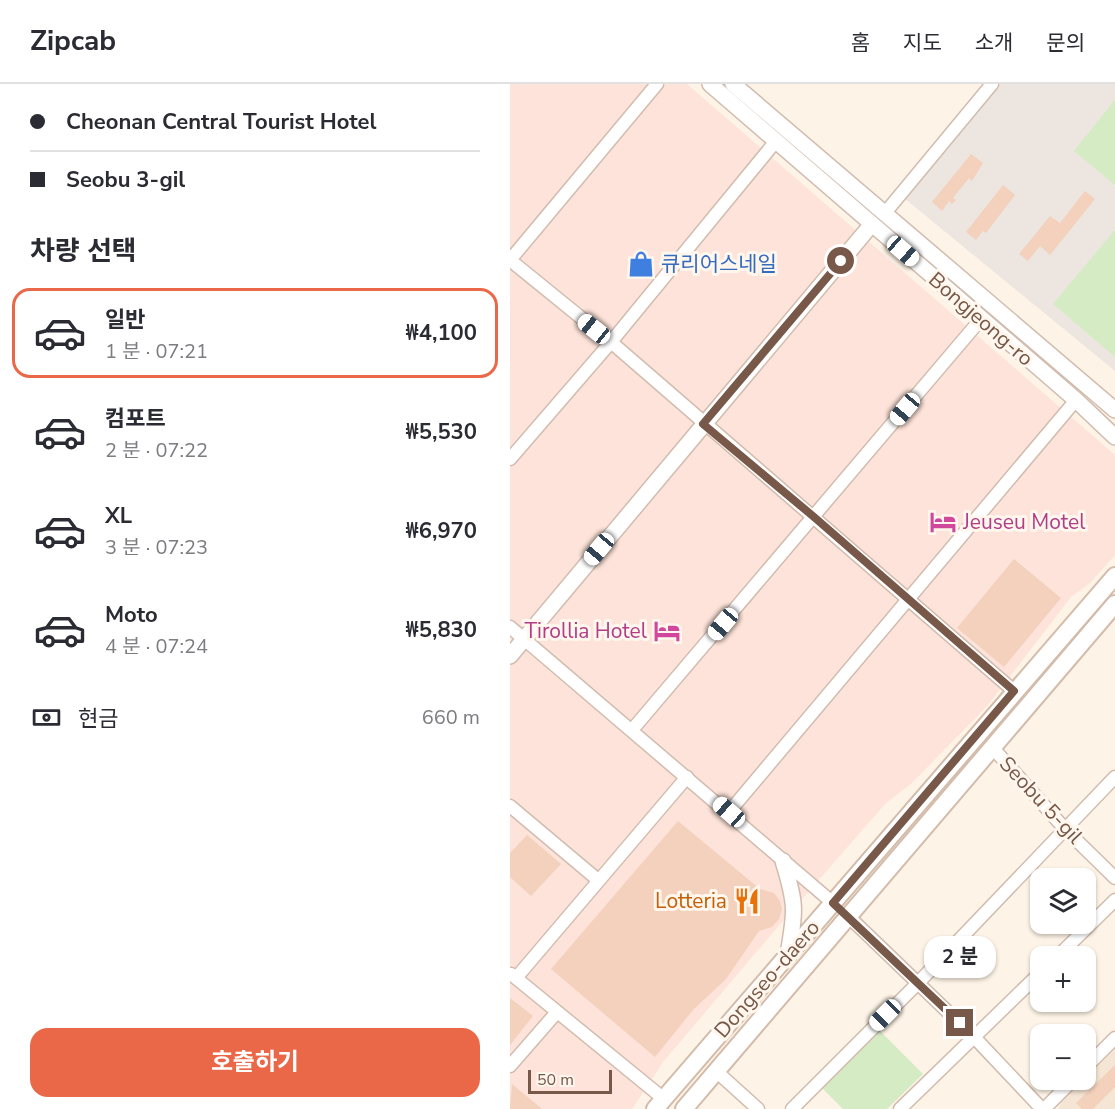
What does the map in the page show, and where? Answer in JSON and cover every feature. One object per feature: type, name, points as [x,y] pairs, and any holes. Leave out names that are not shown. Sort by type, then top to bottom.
[{"type":"main road","name":"Dongseo-daero","points":[[660,1104],[1115,576]]},
{"type":"main road","name":"Dongseo-daero","points":[[684,1109],[1115,604]]},
{"type":"main road","points":[[833,903],[848,916]]},
{"type":"street","points":[[657,84],[510,260],[611,342],[1014,691]]},
{"type":"street","name":"Bongjeong-ro","points":[[710,84],[1076,400],[1115,437]]},
{"type":"street","name":"Bongjeong-ro","points":[[733,84],[1115,410]]},
{"type":"street","points":[[885,213],[992,84]]},
{"type":"street","points":[[510,459],[611,342],[776,141]]},
{"type":"street","points":[[510,656],[872,224]]},
{"type":"street","points":[[632,730],[981,319]]},
{"type":"street","points":[[729,812],[1076,400]]},
{"type":"street","points":[[510,627],[833,903]]},
{"type":"street","name":"Seobu 5-gil","points":[[992,747],[1065,829],[1115,878]]},
{"type":"street","points":[[660,1104],[513,975],[687,777]]},
{"type":"street","points":[[792,1109],[917,984],[1115,777]]},
{"type":"street","points":[[510,806],[598,880]]},
{"type":"street","points":[[783,861],[794,896],[795,912],[788,954]]},
{"type":"street","points":[[1068,946],[1115,900]]},
{"type":"street","points":[[848,916],[974,1037],[1043,1109],[1063,1090]]},
{"type":"street","points":[[900,1109],[1030,983]]},
{"type":"street","points":[[510,1066],[557,1012]]},
{"type":"street","points":[[1096,1057],[1115,1038]]},
{"type":"street","points":[[716,1071],[758,1109]]},
{"type":"shaded area","points":[[510,84],[687,84],[1115,455],[1115,555],[1090,583],[1071,597],[988,705],[912,783],[886,803],[781,923],[663,1062],[632,1109],[510,1109]]},
{"type":"shaded area","points":[[999,84],[1115,84],[1115,371],[904,198]]},
{"type":"shaded area","points":[[1115,1049],[1115,1109],[1058,1109],[1064,1098],[1074,1090],[1096,1090],[1096,1067]]},
{"type":"green space","points":[[1115,100],[1115,185],[1074,151]]},
{"type":"green space","points":[[1115,230],[1115,357],[1053,304]]},
{"type":"green space","points":[[878,1029],[923,1074],[887,1109],[843,1109],[820,1086]]},
{"type":"building","points":[[971,154],[983,163],[972,181],[969,178],[953,198],[956,200],[952,204],[949,201],[942,211],[932,202]]},
{"type":"building","points":[[1003,185],[1015,195],[986,233],[983,231],[976,240],[966,232]]},
{"type":"building","points":[[1085,191],[1095,199],[1050,255],[1040,246],[1028,261],[1019,254],[1050,216],[1060,223]]},
{"type":"building","points":[[1014,559],[1061,598],[1004,667],[957,628]]},
{"type":"building","points":[[678,821],[760,889],[774,893],[782,909],[779,919],[772,927],[759,931],[726,979],[693,1010],[655,1057],[551,969]]},
{"type":"building","points":[[527,835],[561,864],[531,896],[510,877],[510,853]]},
{"type":"building","points":[[510,998],[533,1016],[510,1045]]},
{"type":"building","points":[[1115,1065],[1115,1087],[1093,1109],[1082,1109],[1076,1103],[1089,1090],[1096,1090],[1096,1084]]},
{"type":"building","points":[[512,1084],[542,1109],[510,1109]]},
{"type":"place","name":"큐리어스네일","points":[[641,264]]},
{"type":"place","name":"Jeuseu Motel","points":[[943,522]]},
{"type":"place","name":"Tirollia Hotel","points":[[667,631]]},
{"type":"place","name":"Lotteria","points":[[747,901]]},
{"type":"route","points":[[841,261],[703,424],[1014,691],[833,903],[960,1023]]}]
